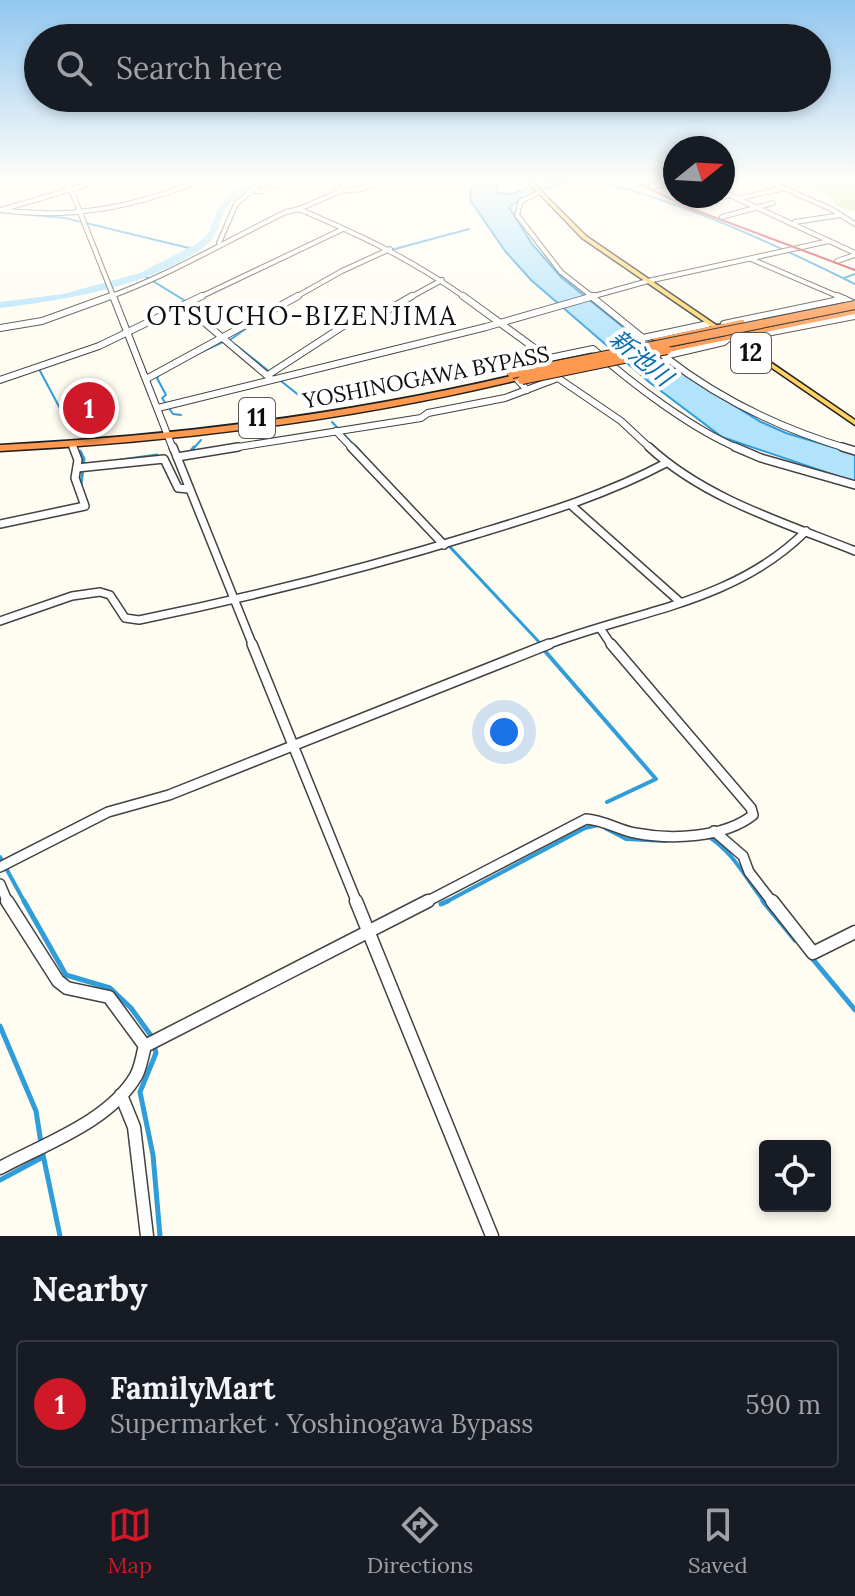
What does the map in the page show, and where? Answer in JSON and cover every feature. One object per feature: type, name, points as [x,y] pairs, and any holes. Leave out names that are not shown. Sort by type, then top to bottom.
[{"type":"highway","points":[[713,326],[855,308]]},
{"type":"highway","points":[[513,376],[733,337],[855,308]]},
{"type":"highway","name":"YOSHINOGAWA BYPASS","points":[[0,441],[168,433],[324,410],[855,308]]},
{"type":"highway","name":"11","points":[[513,376],[713,326]]},
{"type":"highway","name":"YOSHINOGAWA BYPASS","points":[[0,448],[72,444],[320,417],[461,392],[513,376]]},
{"type":"main road","name":"12","points":[[588,240],[855,420]]},
{"type":"street","points":[[92,240],[189,489],[492,1236]]},
{"type":"street","points":[[220,240],[221,245]]},
{"type":"street","points":[[0,328],[32,324],[113,292],[152,282],[178,265],[231,240]]},
{"type":"street","points":[[0,380],[74,355],[129,331],[321,240]]},
{"type":"street","points":[[368,240],[442,280],[548,358],[558,378],[621,421],[666,463],[722,496],[855,551]]},
{"type":"street","points":[[536,240],[561,272],[643,338],[844,299]]},
{"type":"street","points":[[158,408],[269,377],[501,323],[648,281],[829,241],[855,254]]},
{"type":"street","points":[[148,378],[224,339],[342,271],[390,249]]},
{"type":"street","points":[[837,261],[855,254]]},
{"type":"street","points":[[750,259],[844,299],[855,308]]},
{"type":"street","points":[[269,377],[348,323],[386,311],[442,280]]},
{"type":"street","points":[[185,306],[269,377]]},
{"type":"street","points":[[855,308],[664,356],[692,377],[772,424],[855,451]]},
{"type":"street","points":[[527,390],[506,367],[593,349],[612,366],[718,440],[761,458],[855,485]]},
{"type":"street","points":[[177,457],[421,418],[428,413],[487,402],[558,378]]},
{"type":"street","points":[[336,431],[444,545]]},
{"type":"street","points":[[0,524],[85,506],[75,478],[80,469],[72,444]]},
{"type":"street","points":[[80,469],[164,459],[178,488],[189,489]]},
{"type":"street","points":[[0,621],[50,602],[97,592],[110,595],[125,618],[139,620],[236,600],[444,545],[571,505],[628,483],[666,463]]},
{"type":"street","points":[[571,505],[680,602]]},
{"type":"street","points":[[0,867],[108,812],[169,795],[526,653],[725,588],[785,552],[806,531]]},
{"type":"street","points":[[0,1168],[121,1095],[137,1075],[145,1046],[368,928],[586,819],[597,818],[637,833],[714,831],[750,820],[753,815],[751,808],[616,652],[600,628]]},
{"type":"street","points":[[714,831],[743,856],[749,872],[813,953],[855,932]]},
{"type":"street","points":[[0,884],[10,908],[58,981],[67,988],[109,997],[145,1046]]},
{"type":"street","points":[[121,1095],[134,1127],[147,1236]]},
{"type":"water","name":"新池川","points":[[497,240],[529,240],[561,277],[674,368],[761,422],[855,454],[855,482],[722,437],[649,382],[531,280]]},
{"type":"waterway","points":[[155,240],[193,249]]},
{"type":"waterway","points":[[0,305],[64,297],[143,275],[207,240]]},
{"type":"waterway","points":[[391,250],[429,240]]},
{"type":"waterway","points":[[761,240],[855,284]]},
{"type":"waterway","points":[[844,278],[855,274]]},
{"type":"waterway","points":[[143,275],[187,302]]},
{"type":"waterway","points":[[230,340],[251,325]]},
{"type":"waterway","points":[[197,354],[223,342]]},
{"type":"waterway","points":[[236,345],[311,405]]},
{"type":"waterway","points":[[39,369],[71,429]]},
{"type":"waterway","points":[[159,375],[157,378],[166,395],[162,398],[173,414],[181,415]]},
{"type":"waterway","points":[[332,422],[358,449]]},
{"type":"waterway","points":[[193,449],[201,440]]},
{"type":"waterway","points":[[190,452],[194,447]]},
{"type":"waterway","points":[[356,447],[365,457]]},
{"type":"waterway","points":[[80,451],[84,459],[81,485]]},
{"type":"waterway","points":[[121,460],[157,455]]},
{"type":"waterway","points":[[436,532],[540,643]]},
{"type":"waterway","points":[[544,650],[656,779],[607,802]]},
{"type":"waterway","points":[[447,902],[585,828],[598,825]]},
{"type":"waterway","points":[[605,828],[626,839],[666,841]]},
{"type":"waterway","points":[[709,837],[733,859],[765,903]]},
{"type":"waterway","points":[[0,857],[25,903]]},
{"type":"waterway","points":[[24,901],[66,975],[110,988],[131,1008],[152,1037]]},
{"type":"waterway","points":[[763,901],[795,940]]},
{"type":"waterway","points":[[441,904],[447,902]]},
{"type":"waterway","points":[[811,957],[855,1010]]},
{"type":"waterway","points":[[0,1026],[36,1111],[41,1143]]},
{"type":"waterway","points":[[154,1045],[156,1053],[140,1092],[153,1155],[160,1236]]},
{"type":"waterway","points":[[42,1150],[60,1236]]},
{"type":"waterway","points":[[0,1180],[43,1157]]},
{"type":"railway","points":[[774,240],[855,270]]},
{"type":"place","name":"FamilyMart","points":[[89,408]]},
{"type":"district","name":"OTSUCHO-BIZENJIMA","points":[[302,316]]}]
